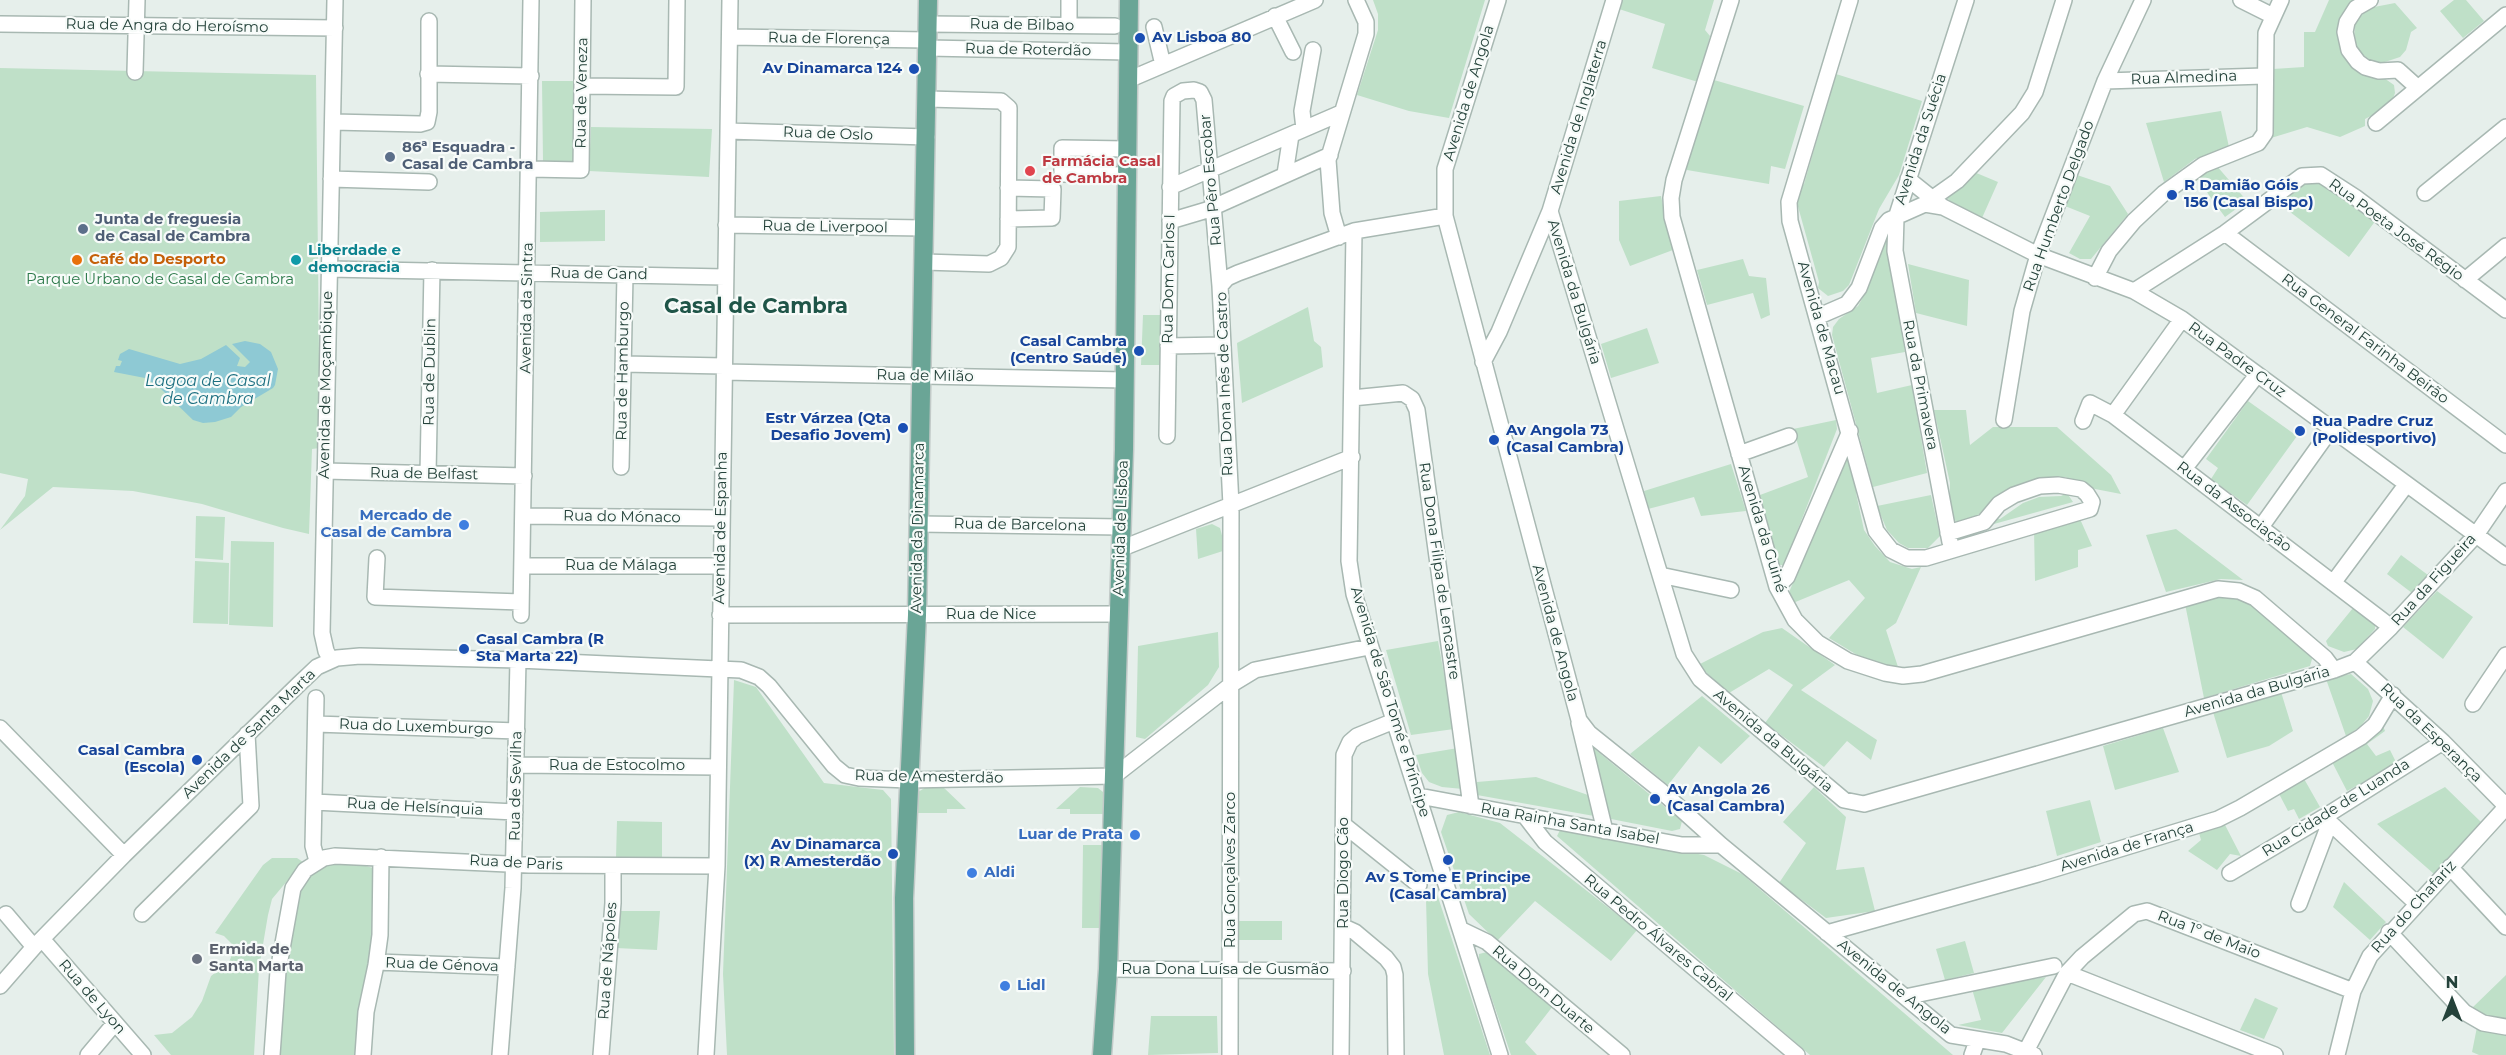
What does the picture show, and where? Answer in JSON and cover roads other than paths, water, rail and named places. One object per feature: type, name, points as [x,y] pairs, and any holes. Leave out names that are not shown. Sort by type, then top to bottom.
[{"type":"main road","name":"Avenida da Dinamarca","points":[[905,1055],[904,898],[917,615],[928,0]]},
{"type":"main road","name":"Avenida de Lisboa","points":[[1102,1055],[1108,969],[1125,380],[1129,0]]},
{"type":"street","points":[[135,72],[136,0]]},
{"type":"street","name":"Avenida de Moçambique","points":[[331,660],[326,651],[322,633],[335,0]]},
{"type":"street","name":"Avenida da Sintra","points":[[377,558],[375,597],[521,609],[531,0]]},
{"type":"street","name":"Rua de Veneza","points":[[530,169],[581,170],[584,0]]},
{"type":"street","points":[[582,86],[676,87],[677,0]]},
{"type":"street","name":"Avenida de Espanha","points":[[704,1052],[717,866],[730,0]]},
{"type":"street","points":[[1069,0],[1069,25]]},
{"type":"street","points":[[1128,80],[1315,0]]},
{"type":"street","points":[[1339,237],[1332,213],[1330,154],[1366,34],[1366,22],[1356,0]]},
{"type":"street","name":"Avenida de Angola","points":[[1498,0],[1445,169],[1445,216],[1579,720],[1590,733],[1660,790],[1721,845],[1951,1035],[1975,1048],[2006,1044],[2028,1054]]},
{"type":"street","name":"Avenida de Inglaterra","points":[[1483,362],[1499,332],[1550,211],[1614,0]]},
{"type":"street","name":"Avenida da Guiné","points":[[1731,0],[1674,180],[1671,198],[1672,217],[1777,587],[1794,620],[1818,643],[1848,661],[1885,673],[1903,676],[1922,674],[2218,589],[2239,591],[2255,598],[2325,658],[2334,670]]},
{"type":"street","name":"Avenida de Macau","points":[[1850,0],[1789,202],[1790,221],[1876,531],[1891,550],[1907,558],[1926,558],[2090,509],[2092,502],[2088,494],[2081,489],[2058,485],[2040,486],[2014,495],[1999,504],[1984,522]]},
{"type":"street","name":"Avenida da Suécia","points":[[1817,317],[1847,304],[1859,288],[1882,228],[1889,220],[1896,218],[1966,0]]},
{"type":"street","points":[[1896,218],[1925,204],[1938,203],[2022,113],[2035,92],[2064,0]]},
{"type":"street","name":"Rua Humberto Delgado","points":[[2004,420],[2022,311],[2038,255],[2105,81],[2143,0]]},
{"type":"street","points":[[2241,0],[2277,8]]},
{"type":"street","points":[[2262,0],[2277,8]]},
{"type":"street","points":[[2370,0],[2356,8],[2347,22],[2345,32],[2349,50],[2365,67],[2398,70],[2418,88]]},
{"type":"street","points":[[2095,278],[2109,251],[2134,221],[2164,193],[2203,165],[2258,143],[2265,133],[2266,33],[2277,8]]},
{"type":"street","points":[[2376,123],[2506,15]]},
{"type":"street","points":[[1275,16],[1293,52]]},
{"type":"street","points":[[333,122],[420,124],[427,122],[429,112],[429,21]]},
{"type":"street","name":"Rua de Angra do Heroísmo","points":[[0,24],[335,28]]},
{"type":"street","name":"Rua de Bilbao","points":[[928,37],[1069,25],[1115,26]]},
{"type":"street","points":[[1154,27],[1163,65]]},
{"type":"street","name":"Rua de Florença","points":[[730,37],[928,37]]},
{"type":"street","name":"Rua de Roterdão","points":[[928,37],[1128,52]]},
{"type":"street","points":[[1285,174],[1302,111],[1313,50]]},
{"type":"street","points":[[428,74],[531,76]]},
{"type":"street","name":"Rua Almedina","points":[[2105,81],[2264,76]]},
{"type":"street","name":"Rua Pêro Escobar","points":[[1183,91],[1200,92],[1204,100],[1220,286]]},
{"type":"street","name":"Rua Dom Carlos I","points":[[1167,436],[1172,101],[1174,96],[1183,91]]},
{"type":"street","points":[[924,262],[989,264],[1001,258],[1008,247],[1009,108],[1001,101],[927,99]]},
{"type":"street","points":[[1170,187],[1341,113]]},
{"type":"street","points":[[2426,193],[2506,127]]},
{"type":"street","name":"Rua de Oslo","points":[[728,131],[927,137]]},
{"type":"street","points":[[1008,219],[1052,218],[1053,189],[1062,174],[1062,148],[1127,148]]},
{"type":"street","points":[[1170,221],[1194,215],[1330,154]]},
{"type":"street","points":[[1062,174],[1127,175]]},
{"type":"street","name":"Rua Poeta José Régio","points":[[2134,291],[2225,233],[2302,176],[2321,175],[2355,197],[2506,310]]},
{"type":"street","points":[[332,179],[429,182]]},
{"type":"street","name":"Rua Padre Cruz","points":[[1908,179],[1938,203],[2038,255],[2134,291],[2182,320],[2506,557]]},
{"type":"street","points":[[1008,196],[1053,189]]},
{"type":"street","name":"Avenida da Bulgária","points":[[1550,211],[1684,654],[1700,679],[1844,800],[1864,804],[2334,670],[2355,662]]},
{"type":"street","name":"Rua Dona Inês de Castro","points":[[1232,684],[1231,505],[1220,286],[1227,278],[1238,273],[1354,231],[1445,216]]},
{"type":"street","name":"Rua da Primavera","points":[[1896,218],[1895,252],[1952,551]]},
{"type":"street","name":"Rua de Liverpool","points":[[726,225],[924,228]]},
{"type":"street","name":"Avenida de São Tomé e Príncipe","points":[[1354,231],[1349,561],[1354,594],[1500,1055]]},
{"type":"street","name":"Rua General Farinha Beirão","points":[[2225,233],[2506,445]]},
{"type":"street","points":[[2465,280],[2506,246]]},
{"type":"street","name":"Rua de Gand","points":[[329,269],[725,277]]},
{"type":"street","name":"Rua de Dublin","points":[[428,474],[432,270]]},
{"type":"street","name":"Rua de Hamburgo","points":[[621,467],[625,275]]},
{"type":"street","points":[[2113,415],[2182,320]]},
{"type":"street","points":[[1473,323],[1483,332],[1499,332]]},
{"type":"street","points":[[1168,346],[1223,345]]},
{"type":"street","name":"Rua de Milão","points":[[623,364],[921,376],[1125,380]]},
{"type":"street","points":[[2184,469],[2257,375]]},
{"type":"street","name":"Rua Dona Filipa de Lencastre","points":[[1352,398],[1403,393],[1412,399],[1417,410],[1471,806]]},
{"type":"street","name":"Rua da Associação","points":[[2083,421],[2090,403],[2113,415],[2391,627]]},
{"type":"street","points":[[2261,527],[2331,429]]},
{"type":"street","points":[[1777,587],[1787,577],[1850,431]]},
{"type":"street","points":[[1739,454],[1789,436]]},
{"type":"street","points":[[1120,549],[1352,457]]},
{"type":"street","name":"Rua de Belfast","points":[[325,471],[524,476]]},
{"type":"street","points":[[2334,583],[2406,485]]},
{"type":"street","name":"Rua da Figueira","points":[[2355,662],[2391,627],[2476,535],[2506,491]]},
{"type":"street","name":"Rua do Mónaco","points":[[523,516],[722,518]]},
{"type":"street","points":[[1948,533],[1984,522],[1993,538]]},
{"type":"street","name":"Rua de Barcelona","points":[[919,524],[1121,527]]},
{"type":"street","name":"Rua de Málaga","points":[[522,566],[720,566]]},
{"type":"street","points":[[1660,575],[1731,590]]},
{"type":"street","name":"Rua de Nice","points":[[720,615],[1119,614]]},
{"type":"street","points":[[1114,776],[1232,684],[1255,670],[1369,647]]},
{"type":"street","points":[[2473,704],[2506,655]]},
{"type":"street","name":"Avenida de Santa Marta","points":[[0,986],[38,943],[124,855],[317,667],[331,660],[360,656],[719,667]]},
{"type":"street","name":"Rua de Sevilha","points":[[500,1055],[514,864],[518,660]]},
{"type":"street","name":"Rua da Esperança","points":[[2355,662],[2443,742],[2506,806]]},
{"type":"street","name":"Rua de Amesterdão","points":[[719,667],[741,670],[759,677],[769,686],[834,766],[845,775],[859,778],[908,780],[1114,776]]},
{"type":"street","name":"Rua Gonçalves Zarco","points":[[1230,1055],[1232,684]]},
{"type":"street","name":"Avenida de França","points":[[1827,933],[2060,868],[2217,819],[2279,786],[2361,737],[2375,725],[2393,695]]},
{"type":"street","points":[[272,1055],[278,971],[291,899],[298,877],[317,861],[313,846],[316,698]]},
{"type":"street","points":[[1579,720],[1605,831]]},
{"type":"street","name":"Rua Diogo Cão","points":[[1341,1055],[1344,755],[1350,742],[1357,736],[1394,721]]},
{"type":"street","name":"Rua do Luxemburgo","points":[[316,724],[517,731]]},
{"type":"street","points":[[0,728],[124,855]]},
{"type":"street","points":[[142,914],[251,806],[247,735]]},
{"type":"street","name":"Rua Cidade de Luanda","points":[[2230,873],[2327,820],[2443,742]]},
{"type":"street","name":"Rua de Estocolmo","points":[[516,765],[718,767]]},
{"type":"street","name":"Rua Rainha Santa Isabel","points":[[1419,796],[1682,845],[1721,845]]},
{"type":"street","name":"Rua de Helsínquia","points":[[314,802],[515,812]]},
{"type":"street","name":"Rua do Chafariz","points":[[2337,1055],[2353,991],[2370,956],[2389,932],[2506,806]]},
{"type":"street","name":"Rua Pedro Álvares Cabral","points":[[1525,816],[1545,842],[1797,1055]]},
{"type":"street","points":[[2299,904],[2327,820],[2416,903]]},
{"type":"street","points":[[1344,825],[1419,885]]},
{"type":"street","name":"Rua de Paris","points":[[317,861],[335,856],[514,864],[717,866]]},
{"type":"street","points":[[363,1055],[366,1012],[377,962],[380,935],[381,858]]},
{"type":"street","name":"Rua de Nápoles","points":[[601,1055],[613,866]]},
{"type":"street","points":[[2450,867],[2506,927]]},
{"type":"street","name":"Rua 1º de Maio","points":[[2028,1054],[2061,970],[2082,957],[2134,914],[2147,911],[2353,991]]},
{"type":"street","name":"Rua de Lyon","points":[[6,914],[38,943],[143,1055]]},
{"type":"street","points":[[1344,927],[1355,932],[1386,958],[1393,967],[1396,1055]]},
{"type":"street","name":"Rua Dom Duarte","points":[[1462,930],[1486,942],[1622,1055]]},
{"type":"street","points":[[2389,932],[2464,1012],[2483,1023],[2506,1027]]},
{"type":"street","name":"Rua de Génova","points":[[377,962],[507,967]]},
{"type":"street","name":"Rua Dona Luísa de Gusmão","points":[[1108,969],[1343,971]]},
{"type":"street","points":[[1905,997],[2061,970],[2275,1055]]},
{"type":"street","points":[[88,1055],[115,1023]]},
{"type":"water","name":"Lagoa de Casal de Cambra","points":[[245,341],[260,344],[271,352],[278,369],[275,385],[241,407],[231,417],[215,422],[203,423],[193,420],[159,387],[145,378],[114,372],[116,366],[120,366],[122,361],[118,360],[120,354],[129,349],[180,364],[201,359],[226,345],[240,358],[237,366],[245,367],[250,362],[232,344]]},
{"type":"place","name":"Av Lisboa 80","points":[[1140,38]]},
{"type":"place","name":"Av Dinamarca 124","points":[[914,69]]},
{"type":"place","name":"86ª Esquadra - Casal de Cambra","points":[[390,157]]},
{"type":"place","name":"Farmácia Casal de Cambra","points":[[1030,171]]},
{"type":"place","name":"R Damião Góis 156 (Casal Bispo)","points":[[2172,195]]},
{"type":"place","name":"Junta de freguesia de Casal de Cambra","points":[[83,229]]},
{"type":"place","name":"Café do Desporto","points":[[77,260]]},
{"type":"place","name":"Liberdade e democracia","points":[[296,260]]},
{"type":"place","name":"Casal Cambra (Centro Saúde)","points":[[1139,351]]},
{"type":"place","name":"Estr Várzea (Qta Desafio Jovem)","points":[[903,428]]},
{"type":"place","name":"Rua Padre Cruz (Polidesportivo)","points":[[2300,431]]},
{"type":"place","name":"Av Angola 73 (Casal Cambra)","points":[[1494,440]]},
{"type":"place","name":"Mercado de Casal de Cambra","points":[[464,525]]},
{"type":"place","name":"Casal Cambra (R Sta Marta 22)","points":[[464,649]]},
{"type":"place","name":"Casal Cambra (Escola)","points":[[197,760]]},
{"type":"place","name":"Av Angola 26 (Casal Cambra)","points":[[1655,799]]},
{"type":"place","name":"Luar de Prata","points":[[1135,835]]},
{"type":"place","name":"Av Dinamarca (X) R Amesterdão","points":[[893,854]]},
{"type":"place","name":"Av S Tome E Principe (Casal Cambra)","points":[[1448,860]]},
{"type":"place","name":"Aldi","points":[[972,873]]},
{"type":"place","name":"Ermida de Santa Marta","points":[[197,959]]},
{"type":"place","name":"Lidl","points":[[1005,986]]},
{"type":"district","name":"Casal de Cambra","points":[[756,307]]},
{"type":"park label","name":"Parque Urbano de Casal de Cambra","points":[[160,280]]}]
